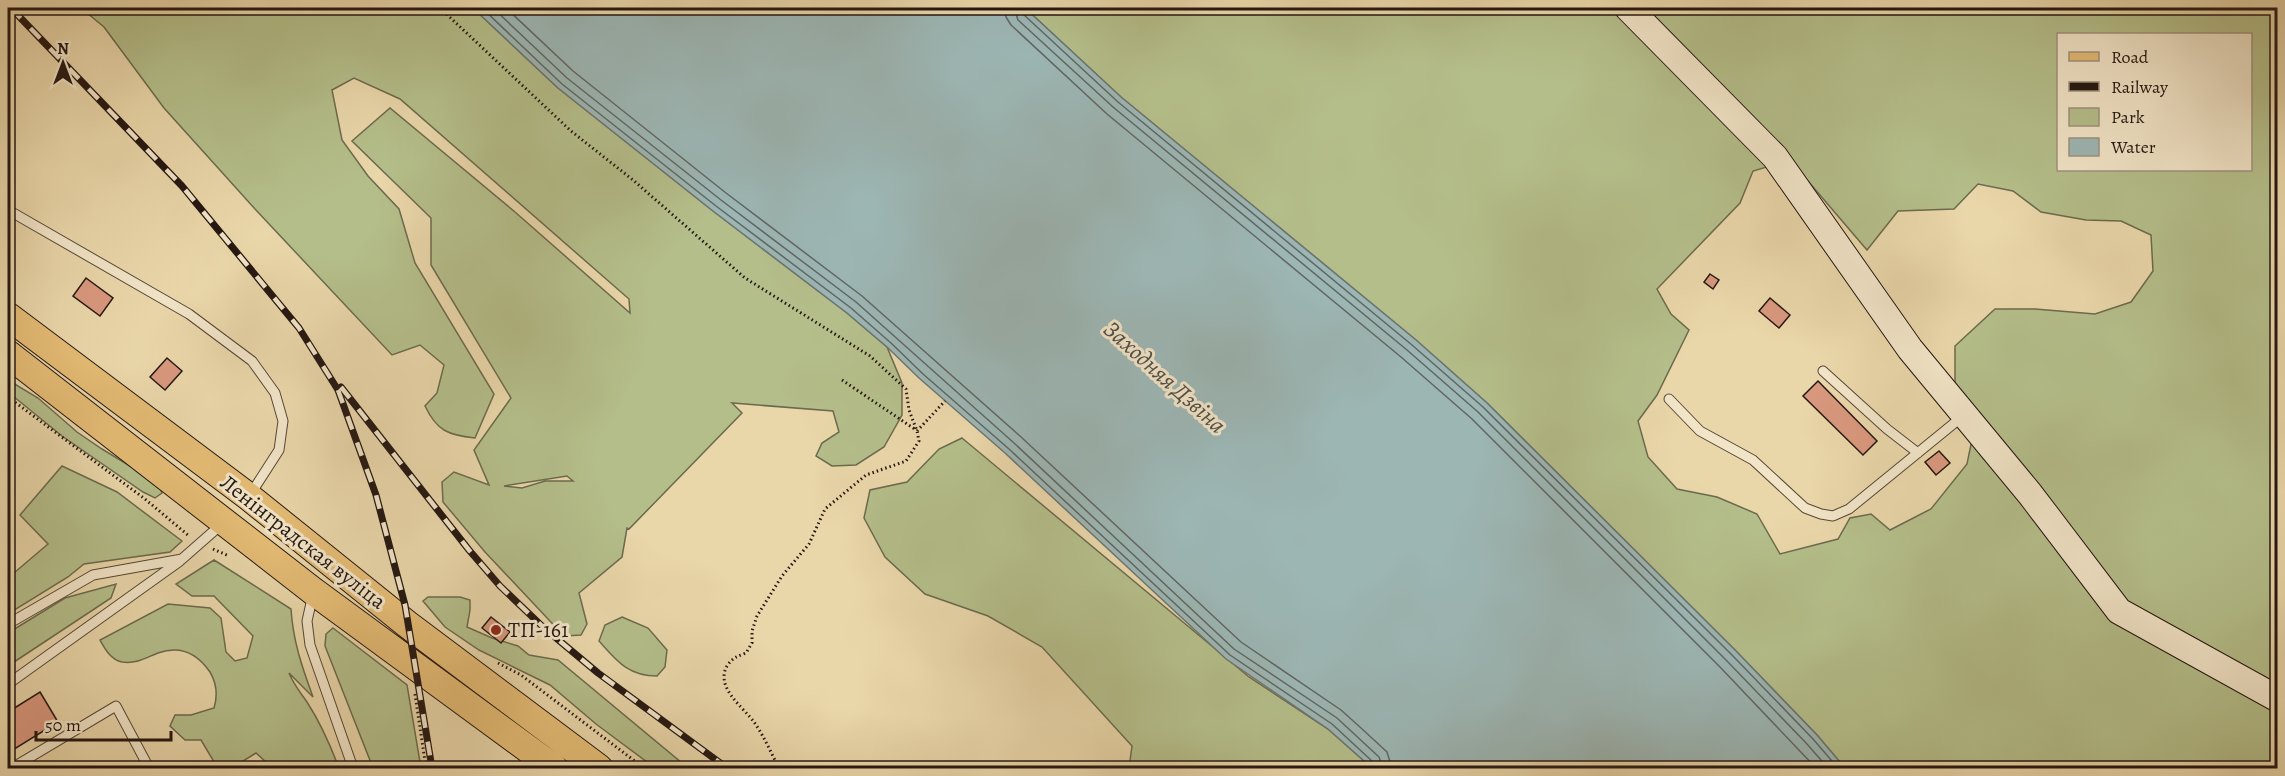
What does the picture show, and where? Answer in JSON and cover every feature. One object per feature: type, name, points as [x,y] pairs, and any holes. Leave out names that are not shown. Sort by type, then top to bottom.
[{"type":"main road","name":"Ленінградская вуліца","points":[[8,316],[249,497],[407,624],[599,768]]},
{"type":"main road","name":"Ленінградская вуліца","points":[[8,354],[314,591],[554,768]]},
{"type":"street","points":[[1628,8],[1775,157],[1910,349],[2030,494],[2119,611],[2277,699]]},
{"type":"lane","points":[[8,210],[189,314],[252,361],[275,393],[283,421],[279,450],[249,497]]},
{"type":"lane","points":[[1823,371],[1887,429],[1918,453]]},
{"type":"lane","points":[[1669,399],[1700,431],[1753,460],[1805,508],[1833,516],[1849,509],[1964,415]]},
{"type":"lane","points":[[8,684],[182,559],[225,521]]},
{"type":"lane","points":[[8,624],[93,575],[182,559]]},
{"type":"lane","points":[[314,591],[307,621],[310,645],[353,768]]},
{"type":"lane","points":[[12,768],[116,706],[149,768]]},
{"type":"path","points":[[440,8],[571,131],[633,180],[745,278],[870,356],[906,389],[909,410],[919,441],[906,461],[866,476],[825,509],[809,544],[782,576],[757,616],[752,631],[752,643],[746,653],[736,656],[728,664],[723,676],[726,687],[755,724],[779,768]]},
{"type":"path","points":[[842,380],[917,431]]},
{"type":"path","points":[[917,431],[945,401]]},
{"type":"path","points":[[414,689],[426,768]]},
{"type":"green space","points":[[81,8],[473,8],[558,88],[713,211],[847,313],[887,347],[902,383],[902,415],[884,447],[856,465],[832,466],[816,456],[822,443],[839,432],[833,411],[732,403],[742,413],[629,529],[627,528],[622,557],[579,593],[587,624],[581,635],[564,636],[485,552],[443,502],[442,482],[454,472],[489,485],[474,450],[511,398],[431,265],[431,218],[352,141],[390,108],[515,212],[630,313],[629,299],[400,99],[354,78],[332,90],[342,140],[368,176],[399,209],[415,263],[494,394],[475,438],[444,430],[434,421],[425,406],[437,393],[444,365],[420,345],[392,355],[164,108],[104,27]],"holes":[[[567,476],[573,481],[545,481],[522,488],[504,486]]]},
{"type":"green space","points":[[1025,8],[2277,8],[2277,768],[1845,768],[1817,735],[1736,651],[1487,403],[1416,340],[1121,97]],"holes":[[[1790,160],[1867,250],[1898,211],[1954,209],[1978,184],[2013,191],[2041,212],[2086,220],[2121,221],[2151,235],[2153,271],[2131,302],[2095,314],[2035,309],[1995,309],[1955,346],[1955,387],[1976,420],[1967,464],[1931,509],[1890,530],[1871,514],[1850,518],[1838,539],[1780,554],[1757,514],[1717,497],[1677,489],[1648,457],[1638,421],[1657,395],[1689,330],[1671,314],[1657,289],[1740,203],[1753,171]]]},
{"type":"green space","points":[[8,380],[38,398],[77,432],[158,483],[162,493],[155,498],[143,492],[62,436],[8,392]]},
{"type":"green space","points":[[962,438],[1249,677],[1328,729],[1372,768],[1129,768],[1132,746],[1042,647],[988,616],[925,594],[885,557],[864,518],[870,490],[907,482],[939,449]]},
{"type":"green space","points":[[62,466],[117,492],[182,541],[170,552],[84,564],[68,577],[8,614],[8,578],[48,544],[20,515]]},
{"type":"green space","points":[[214,560],[291,609],[299,654],[313,697],[289,673],[316,718],[339,768],[266,768],[267,763],[256,753],[243,761],[238,768],[211,768],[213,760],[201,740],[185,740],[170,726],[175,715],[191,715],[214,708],[215,685],[205,665],[194,656],[181,650],[158,653],[137,661],[122,662],[112,657],[104,647],[100,640],[168,604],[210,608],[221,618],[226,652],[235,661],[247,658],[253,636],[214,596],[192,596],[176,584]]},
{"type":"green space","points":[[116,584],[111,598],[8,666],[8,633],[65,598]]},
{"type":"green space","points":[[428,597],[460,597],[470,600],[467,627],[518,646],[529,655],[558,660],[688,768],[655,768],[596,724],[550,685],[479,650],[445,627],[423,601]]},
{"type":"green space","points":[[622,617],[648,628],[667,650],[665,667],[657,676],[638,673],[624,666],[599,641],[605,625]]},
{"type":"green space","points":[[333,628],[407,685],[421,768],[373,768],[325,646],[326,634]]},
{"type":"water","name":"Заходняя Дзвіна","points":[[473,8],[1025,8],[1121,97],[1416,340],[1487,403],[1736,651],[1817,735],[1845,768],[1372,768],[1328,729],[1226,659],[1005,453],[887,347],[847,313],[713,211],[558,88]]},
{"type":"building","points":[[1710,274],[1719,280],[1713,289],[1704,282]]},
{"type":"building","points":[[86,278],[113,298],[100,316],[73,296]]},
{"type":"building","points":[[1770,298],[1790,315],[1779,328],[1759,311]]},
{"type":"building","points":[[167,358],[182,371],[165,390],[150,377]]},
{"type":"building","points":[[1818,381],[1877,441],[1863,455],[1803,396]]},
{"type":"building","points":[[1939,451],[1950,463],[1936,475],[1925,462]]},
{"type":"building","name":"ТП-161","points":[[491,617],[510,632],[501,643],[482,628]]},
{"type":"building","points":[[40,692],[58,722],[8,753],[8,712]]},
{"type":"railway","points":[[11,8],[182,186],[299,328],[338,390],[376,495],[405,605],[432,768]]},
{"type":"railway","points":[[341,387],[500,586],[543,627],[598,673],[727,768]]},
{"type":"place","name":"ТП-161","points":[[496,630]]}]
